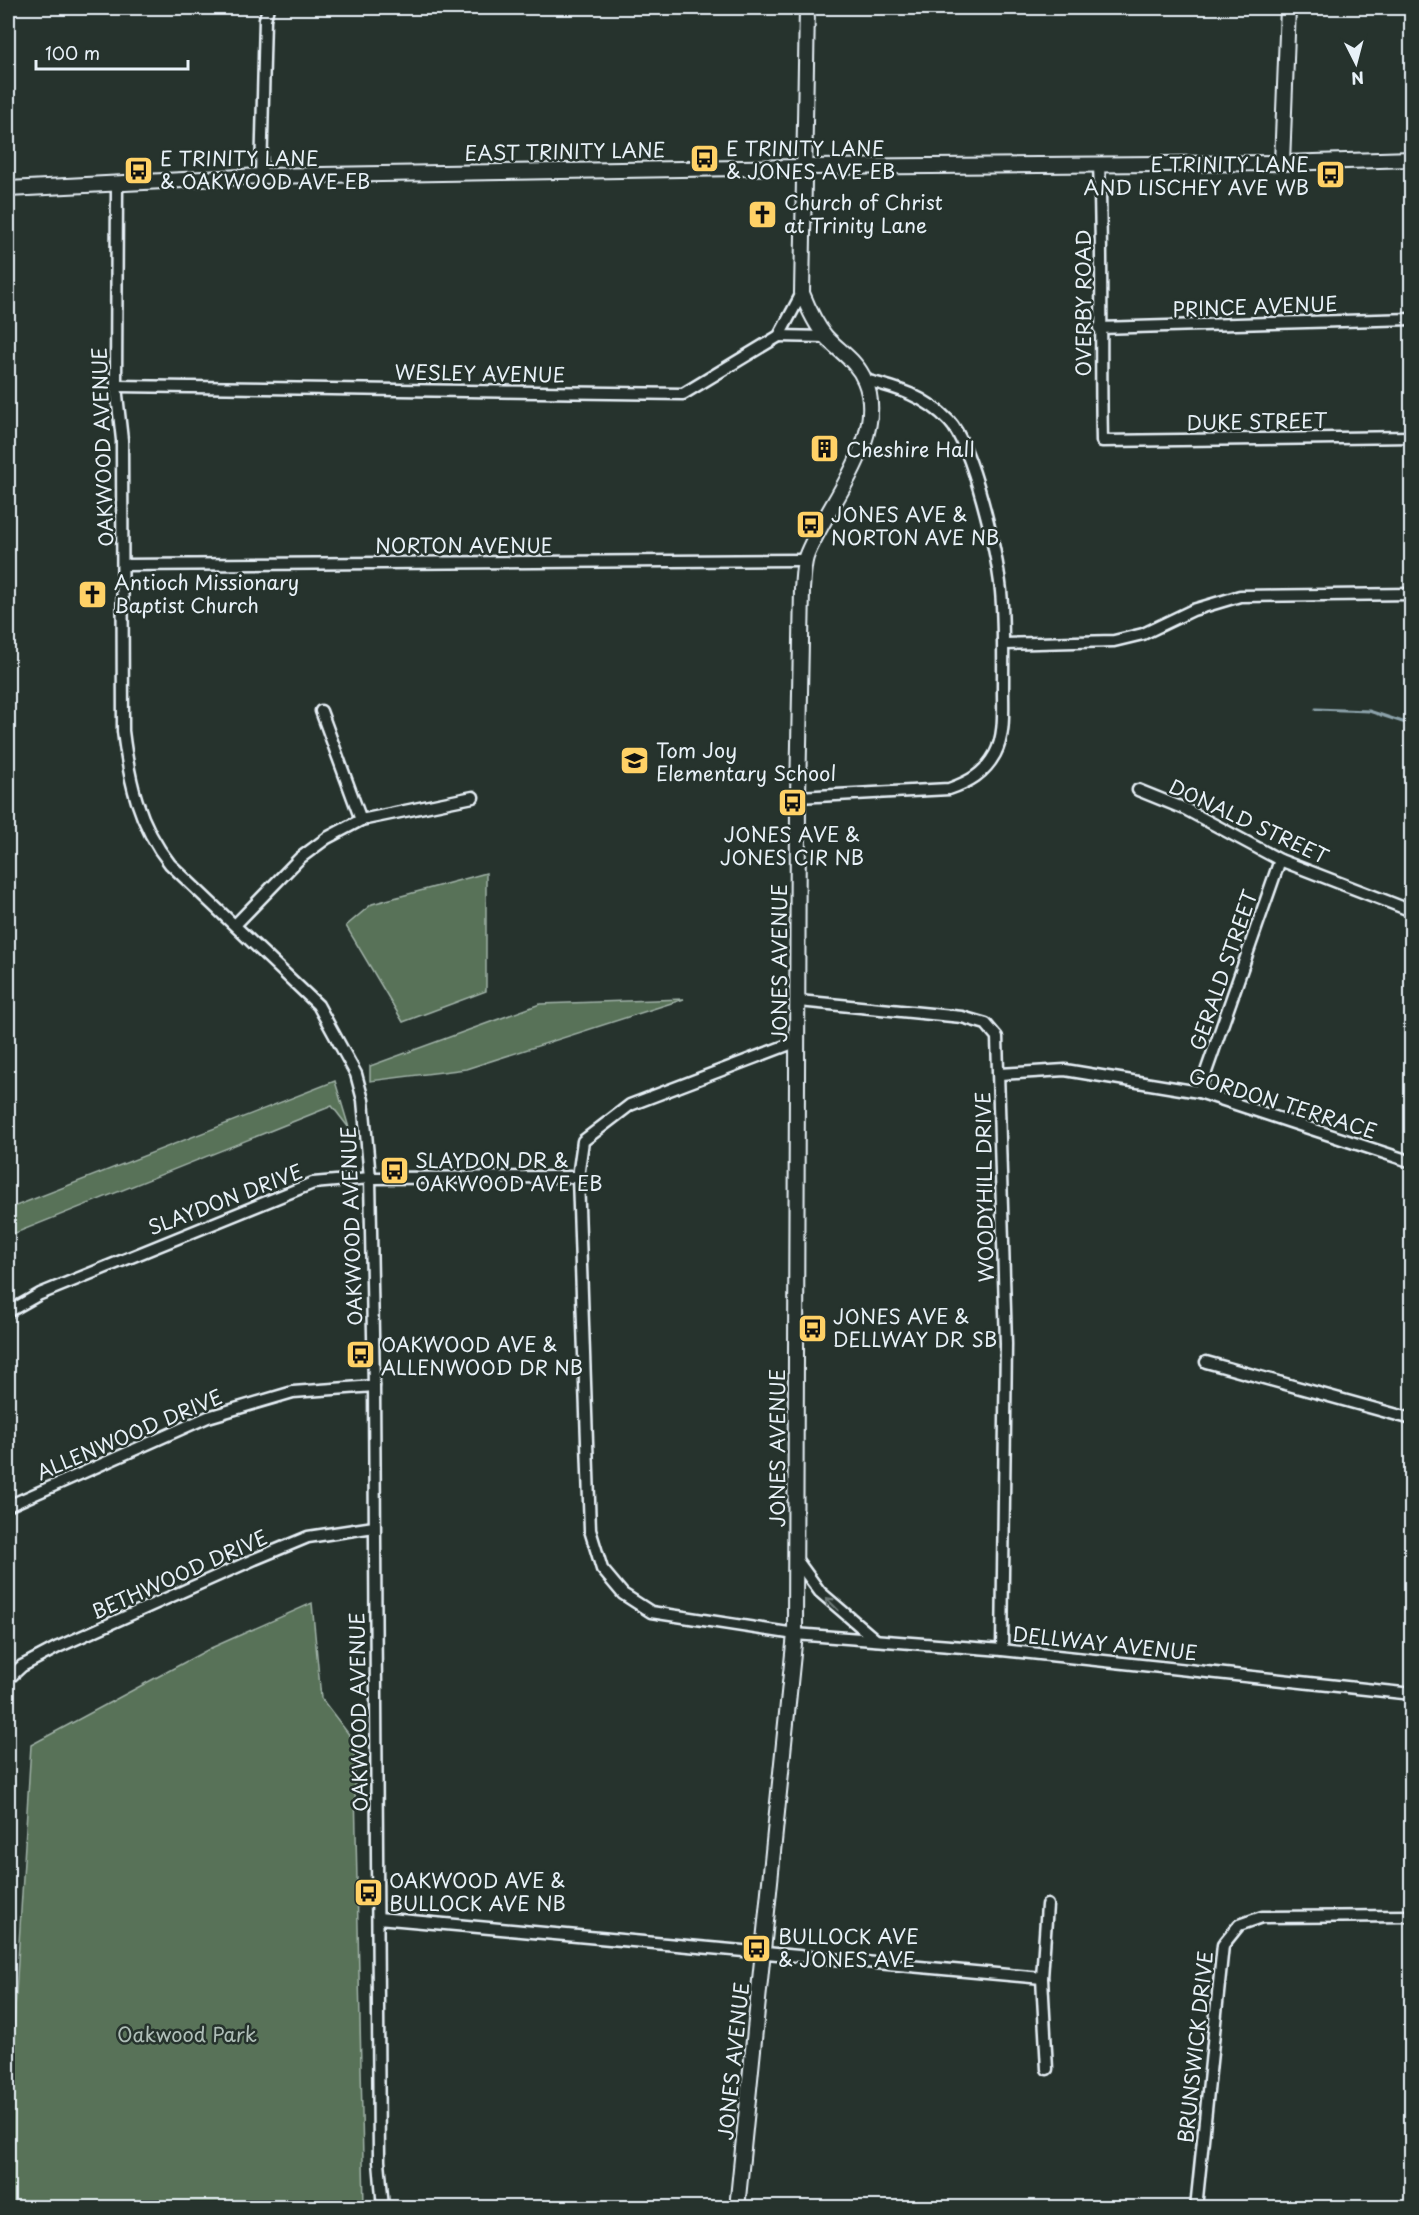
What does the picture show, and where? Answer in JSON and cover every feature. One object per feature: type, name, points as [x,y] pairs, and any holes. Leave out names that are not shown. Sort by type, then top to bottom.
[{"type":"street","points":[[261,176],[265,19],[268,8]]},
{"type":"street","name":"JONES AVENUE","points":[[737,2208],[795,1634],[800,620],[805,560],[819,527],[862,450],[871,418],[865,380],[850,357],[826,337],[812,316],[802,293],[802,166],[807,8]]},
{"type":"street","points":[[1282,163],[1288,8]]},
{"type":"street","name":"EAST TRINITY LANE","points":[[8,189],[261,176],[802,166],[1282,163],[1412,159]]},
{"type":"street","name":"OVERBY ROAD","points":[[1099,165],[1103,240],[1099,328],[1102,441]]},
{"type":"street","name":"OAKWOOD AVENUE","points":[[117,185],[116,386],[122,440],[123,731],[128,775],[138,811],[160,852],[318,1005],[356,1074],[363,1100],[370,1178],[374,1386],[379,2161],[383,2208]]},
{"type":"street","points":[[802,293],[779,336],[826,337]]},
{"type":"street","name":"PRINCE AVENUE","points":[[1099,328],[1412,319]]},
{"type":"street","name":"WESLEY AVENUE","points":[[116,386],[683,394],[779,336]]},
{"type":"street","points":[[798,797],[949,789],[983,772],[996,753],[1002,724],[1004,644],[1000,589],[975,474],[963,443],[951,422],[928,402],[905,390],[865,380]]},
{"type":"street","name":"DUKE STREET","points":[[1102,441],[1412,437]]},
{"type":"street","name":"NORTON AVENUE","points":[[123,565],[805,560]]},
{"type":"street","points":[[1004,644],[1114,641],[1143,634],[1193,610],[1240,596],[1412,594]]},
{"type":"street","points":[[321,711],[361,820]]},
{"type":"street","name":"DONALD STREET","points":[[1138,790],[1185,809],[1280,860],[1412,911]]},
{"type":"street","points":[[235,925],[300,858],[327,838],[361,820],[473,797]]},
{"type":"street","name":"GERALD STREET","points":[[1199,1092],[1280,860]]},
{"type":"street","name":"WOODYHILL DRIVE","points":[[799,1001],[962,1017],[986,1024],[997,1037],[1006,1344],[1002,1650]]},
{"type":"street","name":"DELLWAY AVENUE","points":[[798,1041],[630,1105],[583,1141],[578,1177],[590,1530],[602,1569],[623,1594],[651,1612],[795,1634],[1002,1650],[1412,1694]]},
{"type":"street","name":"GORDON TERRACE","points":[[999,1074],[1065,1070],[1199,1092],[1412,1162]]},
{"type":"street","name":"SLAYDON DRIVE","points":[[8,1312],[40,1294],[313,1183],[370,1178],[578,1177]]},
{"type":"street","points":[[1206,1362],[1412,1419]]},
{"type":"street","name":"ALLENWOOD DRIVE","points":[[8,1506],[208,1417],[293,1392],[374,1386]]},
{"type":"street","name":"BETHWOOD DRIVE","points":[[8,1679],[22,1666],[58,1647],[255,1558],[308,1537],[374,1527]]},
{"type":"street","points":[[796,1559],[820,1592],[876,1641]]},
{"type":"street","points":[[1047,1905],[1042,1978],[1047,2069]]},
{"type":"street","name":"BRUNSWICK DRIVE","points":[[1196,2208],[1223,1945],[1239,1925],[1262,1917],[1412,1916]]},
{"type":"street","points":[[378,1918],[1042,1978]]},
{"type":"green space","points":[[486,873],[486,991],[403,1022],[346,926],[372,904]]},
{"type":"green space","points":[[684,999],[466,1069],[370,1081],[370,1066],[540,1004]]},
{"type":"green space","points":[[335,1081],[349,1128],[332,1106],[8,1236],[8,1209]]},
{"type":"green space","name":"Oakwood Park","points":[[312,1603],[321,1698],[354,1741],[364,2207],[8,2207],[8,2126],[31,1745],[211,1648]]},
{"type":"waterway","points":[[1316,709],[1369,711],[1412,725]]},
{"type":"place","name":"E TRINITY LANE & JONES AVE EB","points":[[705,159]]},
{"type":"place","name":"E TRINITY LANE & OAKWOOD AVE EB","points":[[139,170]]},
{"type":"place","name":"E TRINITY LANE AND LISCHEY AVE WB","points":[[1330,175]]},
{"type":"place","name":"Church of Christ at Trinity Lane","points":[[763,214]]},
{"type":"place","name":"Cheshire Hall","points":[[825,449]]},
{"type":"place","name":"JONES AVE & NORTON AVE NB","points":[[810,525]]},
{"type":"place","name":"Antioch Missionary Baptist Church","points":[[93,594]]},
{"type":"place","name":"Tom Joy Elementary School","points":[[635,761]]},
{"type":"place","name":"JONES AVE & JONES CIR NB","points":[[792,803]]},
{"type":"place","name":"SLAYDON DR & OAKWOOD AVE EB","points":[[394,1171]]},
{"type":"place","name":"JONES AVE & DELLWAY DR SB","points":[[812,1328]]},
{"type":"place","name":"OAKWOOD AVE & ALLENWOOD DR NB","points":[[360,1355]]},
{"type":"place","name":"OAKWOOD AVE & BULLOCK AVE NB","points":[[368,1892]]},
{"type":"place","name":"BULLOCK AVE & JONES AVE","points":[[757,1948]]}]
